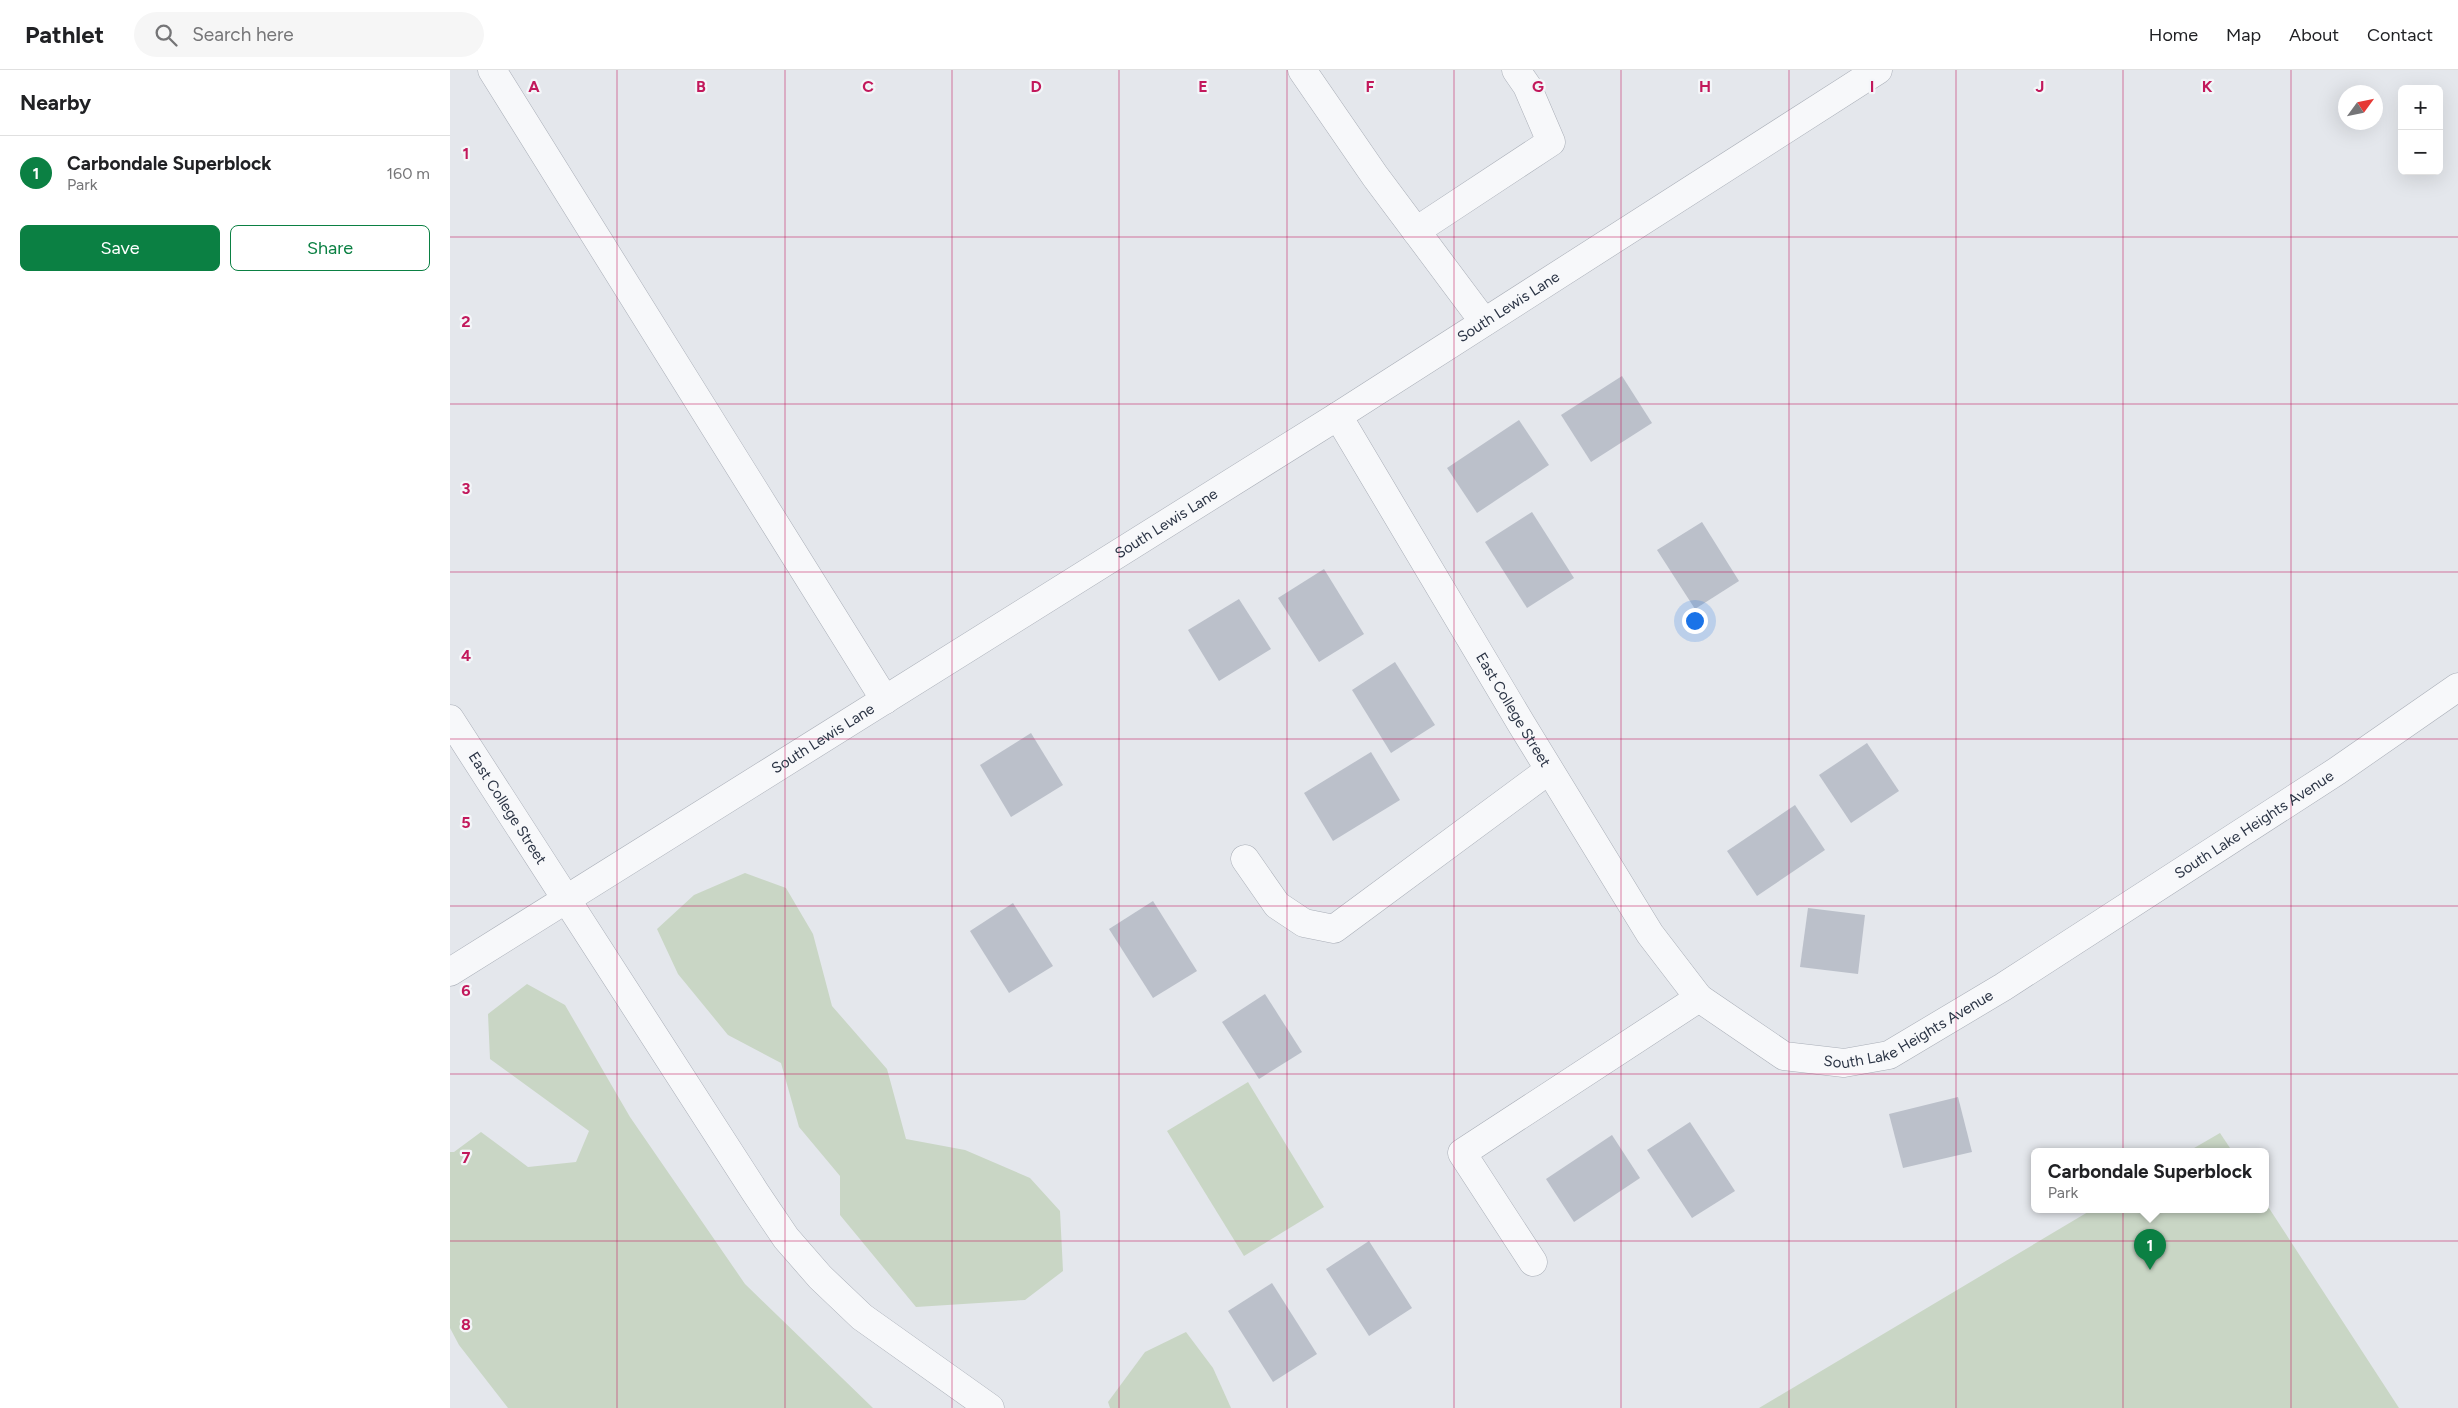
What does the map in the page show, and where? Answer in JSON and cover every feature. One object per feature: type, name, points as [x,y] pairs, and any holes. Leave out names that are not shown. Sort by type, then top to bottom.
[{"type":"street","points":[[492,70],[885,700]]},
{"type":"street","points":[[1302,70],[1416,231],[1484,322]]},
{"type":"street","points":[[1416,231],[1551,142],[1527,86],[1516,70]]},
{"type":"street","name":"South Lewis Lane","points":[[450,972],[1338,416],[1878,70]]},
{"type":"street","name":"East College Street","points":[[1338,416],[1549,770],[1650,934],[1698,998]]},
{"type":"street","name":"South Lake Heights Avenue","points":[[1698,998],[1784,1056],[1844,1063],[1890,1055],[2004,987],[2337,771],[2458,687]]},
{"type":"street","name":"East College Street","points":[[450,719],[786,1238],[820,1277],[862,1317],[990,1408]]},
{"type":"street","points":[[1245,860],[1277,905],[1304,923],[1334,930],[1549,770]]},
{"type":"street","points":[[1533,1262],[1462,1153],[1698,998]]},
{"type":"green space","points":[[745,873],[786,888],[813,934],[832,1006],[887,1069],[906,1139],[965,1150],[1030,1178],[1060,1211],[1063,1271],[1025,1300],[916,1307],[840,1215],[840,1176],[799,1127],[781,1063],[728,1035],[678,974],[657,929],[694,895]]},
{"type":"green space","points":[[527,984],[565,1005],[630,1117],[745,1284],[873,1408],[508,1408],[459,1345],[450,1328],[450,1152],[454,1152],[481,1132],[528,1167],[576,1162],[589,1131],[490,1059],[488,1014]]},
{"type":"green space","points":[[1248,1082],[1324,1207],[1244,1256],[1167,1131]]},
{"type":"green space","points":[[2220,1133],[2230,1148],[2194,1148]]},
{"type":"green space","points":[[2269,1208],[2399,1408],[1759,1408],[2086,1213],[2269,1213]]},
{"type":"green space","points":[[1186,1332],[1213,1368],[1231,1408],[1110,1408],[1108,1402],[1145,1352]]},
{"type":"building","points":[[1622,376],[1652,423],[1591,462],[1561,415]]},
{"type":"building","points":[[1519,420],[1549,465],[1477,513],[1447,468]]},
{"type":"building","points":[[1532,512],[1574,578],[1527,608],[1485,542]]},
{"type":"building","points":[[1702,522],[1739,581],[1695,609],[1657,550]]},
{"type":"building","points":[[1324,569],[1364,634],[1319,662],[1278,598]]},
{"type":"building","points":[[1239,599],[1271,649],[1219,681],[1188,630]]},
{"type":"building","points":[[1395,662],[1435,725],[1391,753],[1352,690]]},
{"type":"building","points":[[1031,733],[1063,785],[1011,817],[980,765]]},
{"type":"building","points":[[1867,743],[1899,791],[1851,823],[1819,775]]},
{"type":"building","points":[[1371,752],[1400,800],[1333,841],[1304,793]]},
{"type":"building","points":[[1795,805],[1825,850],[1757,896],[1727,851]]},
{"type":"building","points":[[1153,901],[1197,971],[1153,998],[1109,929]]},
{"type":"building","points":[[1013,903],[1053,966],[1009,993],[970,931]]},
{"type":"building","points":[[1808,908],[1865,915],[1858,974],[1800,967]]},
{"type":"building","points":[[1265,994],[1302,1052],[1259,1079],[1222,1022]]},
{"type":"building","points":[[1958,1097],[1972,1152],[1903,1168],[1889,1114]]},
{"type":"building","points":[[1690,1122],[1735,1191],[1692,1218],[1647,1150]]},
{"type":"building","points":[[1612,1135],[1640,1178],[1574,1222],[1546,1179]]},
{"type":"building","points":[[1369,1241],[1412,1308],[1369,1336],[1326,1269]]},
{"type":"building","points":[[1272,1283],[1317,1354],[1273,1382],[1228,1311]]},
{"type":"place","name":"Carbondale Superblock","points":[[2150,1270]]}]
